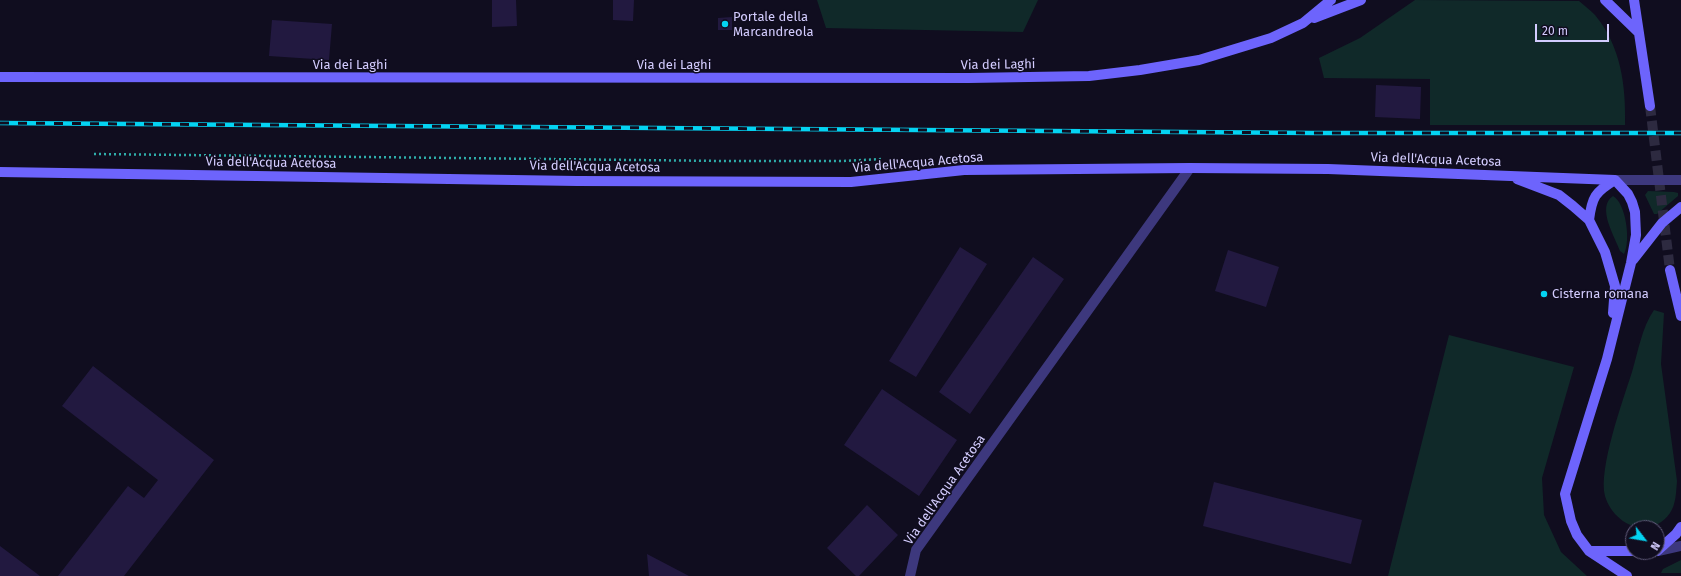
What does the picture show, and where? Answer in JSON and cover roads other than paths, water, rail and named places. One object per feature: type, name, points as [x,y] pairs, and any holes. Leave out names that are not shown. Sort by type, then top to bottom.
[{"type":"main road","name":"Via dei Laghi","points":[[0,77],[969,78],[1089,76],[1140,70],[1199,60],[1271,38],[1303,23],[1332,0]]},
{"type":"main road","points":[[1303,23],[1361,0]]},
{"type":"main road","points":[[1605,0],[1639,33]]},
{"type":"main road","points":[[1634,0],[1650,106]]},
{"type":"main road","name":"Via dell'Acqua Acetosa","points":[[0,172],[553,180],[851,182],[964,170],[1190,168],[1328,170],[1615,180]]},
{"type":"main road","points":[[1504,175],[1534,184],[1559,195],[1589,220],[1605,252],[1615,286],[1611,339]]},
{"type":"main road","points":[[1589,220],[1591,204],[1599,190],[1615,180],[1628,194],[1635,212],[1636,235],[1631,263],[1611,339],[1566,494],[1571,521],[1577,535],[1589,551],[1627,576]]},
{"type":"main road","points":[[1631,263],[1644,244],[1662,223],[1681,206]]},
{"type":"main road","points":[[1670,270],[1681,316]]},
{"type":"main road","points":[[1665,544],[1681,527]]},
{"type":"main road","points":[[1589,551],[1625,551]]},
{"type":"street","name":"Via dell'Acqua Acetosa","points":[[910,576],[916,550],[1190,168]]},
{"type":"street","name":"Via dell'Acqua Acetosa","points":[[1615,180],[1681,180]]},
{"type":"street","points":[[1665,549],[1681,546]]},
{"type":"tunnel","points":[[1650,106],[1670,270]]},
{"type":"railway","points":[[0,123],[1313,133],[1681,133]]},
{"type":"place","name":"Portale della Marcandreola","points":[[725,24]]},
{"type":"place","name":"Cisterna romana","points":[[1544,294]]}]
